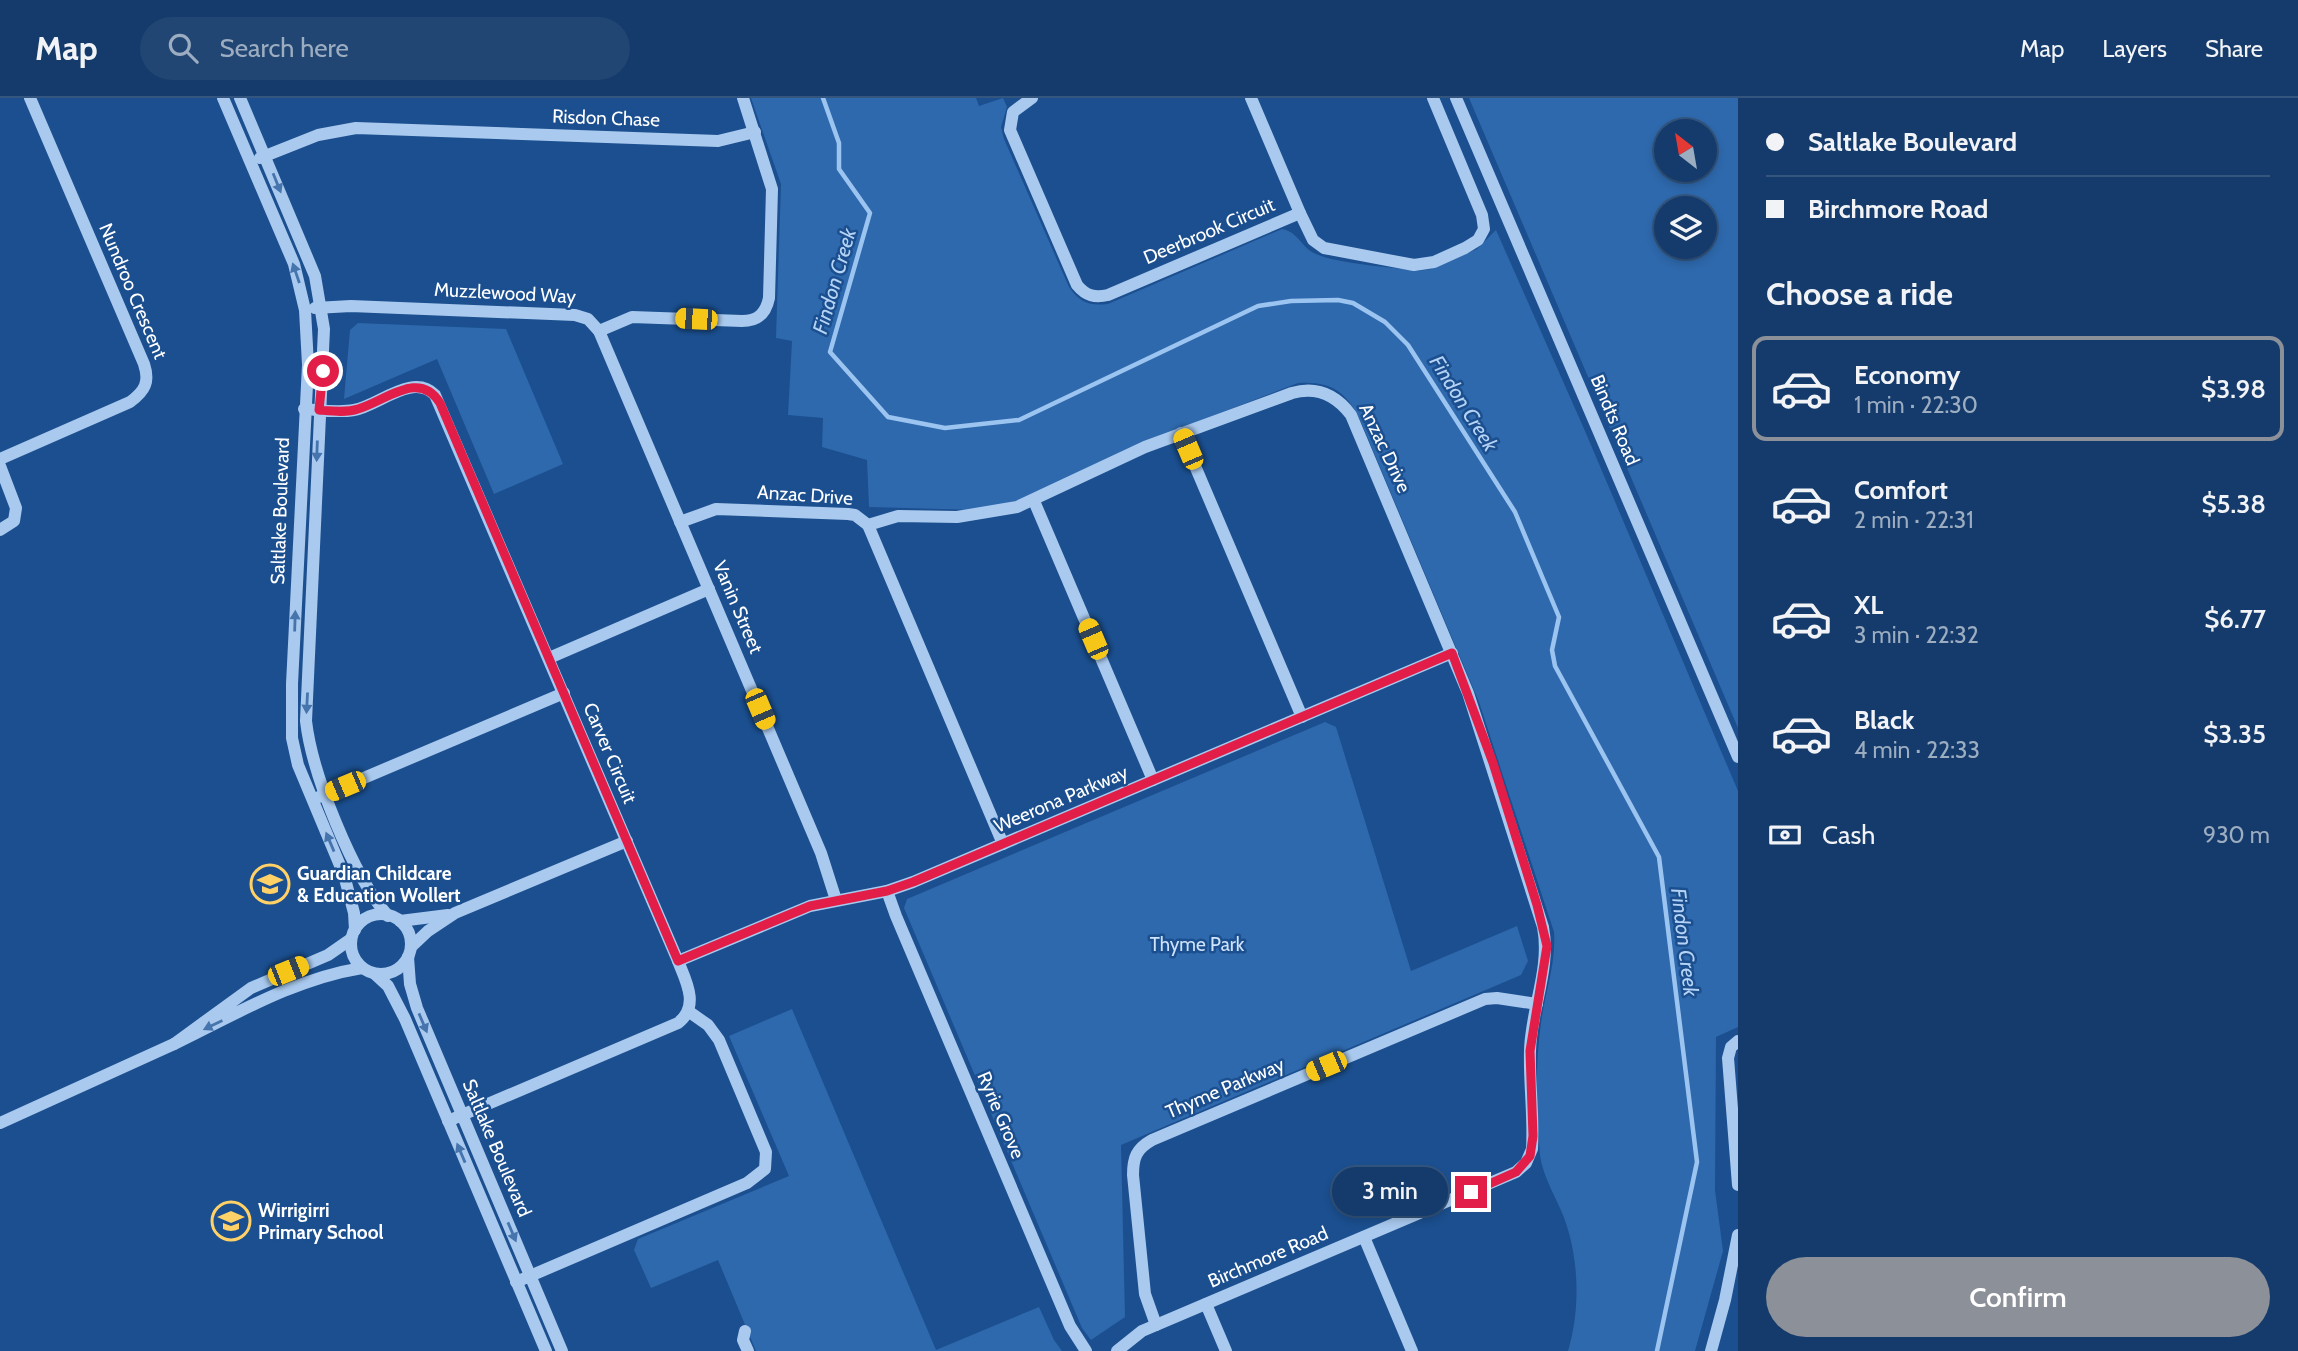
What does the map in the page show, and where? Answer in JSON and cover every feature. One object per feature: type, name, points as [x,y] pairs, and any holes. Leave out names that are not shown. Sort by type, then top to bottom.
[{"type":"street","name":"Nundroo Crescent","points":[[0,459],[130,402],[144,390],[147,383],[144,364],[30,98]]},
{"type":"street","name":"Saltlake Boulevard","points":[[223,98],[294,264],[305,310],[308,336],[291,717],[295,752],[344,875],[354,913],[353,935]]},
{"type":"street","name":"Saltlake Boulevard","points":[[240,98],[311,266],[321,307],[324,351],[319,410],[306,721],[313,762],[366,886],[394,918]]},
{"type":"street","points":[[599,331],[632,317],[750,321],[766,310],[769,298],[773,201],[771,182],[743,98]]},
{"type":"street","name":"Deerbrook Circuit","points":[[1032,98],[1013,112],[1010,130],[1072,277],[1087,294],[1098,297],[1300,213],[1309,234],[1324,248],[1414,265],[1434,262],[1478,240],[1484,229],[1482,215],[1433,98]]},
{"type":"street","points":[[1251,98],[1300,213]]},
{"type":"street","name":"Bindts Road","points":[[1456,98],[1738,757]]},
{"type":"street","name":"Risdon Chase","points":[[250,162],[318,135],[356,128],[718,142],[755,132]]},
{"type":"street","name":"Muzzlewood Way","points":[[305,310],[351,306],[575,315],[588,318],[599,331]]},
{"type":"street","name":"Vanin Street","points":[[599,331],[824,860],[836,900]]},
{"type":"street","name":"Carver Circuit","points":[[304,409],[352,411],[413,387],[426,388],[435,395],[678,961],[690,995],[688,1011]]},
{"type":"street","name":"Anzac Drive","points":[[680,522],[709,510],[725,509],[848,514],[868,526],[907,515],[957,517],[982,514],[1034,500],[1181,433],[1303,390],[1314,390],[1339,400],[1357,428],[1452,653],[1493,763],[1543,927],[1547,946],[1545,967],[1530,1051],[1533,1136]]},
{"type":"street","points":[[1181,433],[1302,717]]},
{"type":"street","points":[[0,466],[16,508],[14,521],[0,530]]},
{"type":"street","points":[[1034,500],[1153,780]]},
{"type":"street","points":[[868,526],[1003,844]]},
{"type":"street","points":[[549,658],[709,590]]},
{"type":"street","name":"Weerona Parkway","points":[[678,961],[810,906],[887,891],[1452,653]]},
{"type":"street","points":[[312,800],[564,693]]},
{"type":"street","points":[[353,935],[353,955],[362,968],[375,974],[395,971],[428,931],[455,914],[626,841]]},
{"type":"street","name":"Ryrie Grove","points":[[887,891],[1070,1326],[1086,1351]]},
{"type":"street","points":[[174,1044],[251,988],[328,955],[353,935],[369,917],[425,920],[455,914]]},
{"type":"street","points":[[394,918],[410,937],[409,952]]},
{"type":"street","name":"Saltlake Boulevard","points":[[409,952],[408,974],[417,1008],[562,1351]]},
{"type":"street","points":[[0,1123],[174,1044],[285,989],[323,975],[362,968]]},
{"type":"street","name":"Saltlake Boulevard","points":[[375,974],[388,986],[398,1003],[546,1351]]},
{"type":"street","name":"Thyme Parkway","points":[[1156,1325],[1145,1294],[1133,1175],[1134,1157],[1140,1148],[1152,1140],[1485,999],[1497,998],[1537,1004]]},
{"type":"street","points":[[448,1121],[678,1023],[688,1011],[708,1025],[719,1040],[765,1150],[765,1169],[747,1183],[516,1282]]},
{"type":"street","points":[[1738,1041],[1731,1047],[1728,1058],[1738,1185]]},
{"type":"street","name":"Birchmore Road","points":[[1117,1351],[1142,1331],[1516,1172],[1530,1156],[1533,1136]]},
{"type":"street","points":[[1364,1237],[1412,1351]]},
{"type":"street","points":[[1710,1351],[1738,1238]]},
{"type":"street","points":[[1206,1304],[1226,1351]]},
{"type":"street","points":[[745,1331],[743,1340],[748,1351]]},
{"type":"green space","points":[[751,98],[976,98],[979,106],[1003,98],[1007,107],[1001,127],[1004,139],[1069,287],[1077,297],[1091,304],[1108,304],[1282,229],[1292,233],[1311,251],[1326,257],[1351,263],[1418,271],[1431,269],[1477,249],[1496,230],[1585,431],[1738,791],[1738,1027],[1716,1037],[1715,1190],[1723,1251],[1695,1351],[1568,1351],[1575,1317],[1575,1265],[1563,1215],[1541,1162],[1537,1102],[1540,1033],[1552,964],[1554,932],[1479,702],[1361,422],[1350,403],[1337,390],[1320,384],[1298,383],[1127,449],[1020,500],[979,510],[869,507],[867,460],[822,447],[823,418],[788,415],[792,341],[776,338],[781,184]]},
{"type":"green space","points":[[1469,98],[1738,98],[1738,728]]},
{"type":"green space","points":[[358,323],[506,329],[563,464],[494,494],[437,359],[344,399],[350,330]]},
{"type":"green space","name":"Thyme Park","points":[[1325,722],[1336,727],[1411,971],[1517,926],[1528,961],[1521,975],[1121,1145],[1125,1317],[1091,1340],[1082,1328],[904,908],[907,899]]},
{"type":"green space","points":[[792,1009],[936,1350],[1039,1307],[1062,1351],[756,1351],[718,1260],[651,1288],[634,1250],[638,1239],[789,1176],[729,1036]]},
{"type":"waterway","name":"Findon Creek","points":[[823,98],[839,143],[839,169],[870,213],[830,352],[888,417],[945,428],[1019,420],[1258,306],[1291,301],[1338,300],[1353,303],[1385,322],[1408,345],[1515,512],[1559,617],[1552,650],[1555,666],[1659,857],[1697,1162],[1657,1351]]},
{"type":"place","name":"Guardian Childcare & Education Wollert","points":[[270,884]]},
{"type":"place","name":"Wirrigirri Primary School","points":[[231,1221]]},
{"type":"route","points":[[323,371],[319,410],[352,411],[413,387],[431,390],[440,403],[678,961],[810,906],[887,891],[913,882],[1452,653],[1493,763],[1547,946],[1530,1051],[1533,1136],[1530,1156],[1516,1172],[1471,1192]]}]
